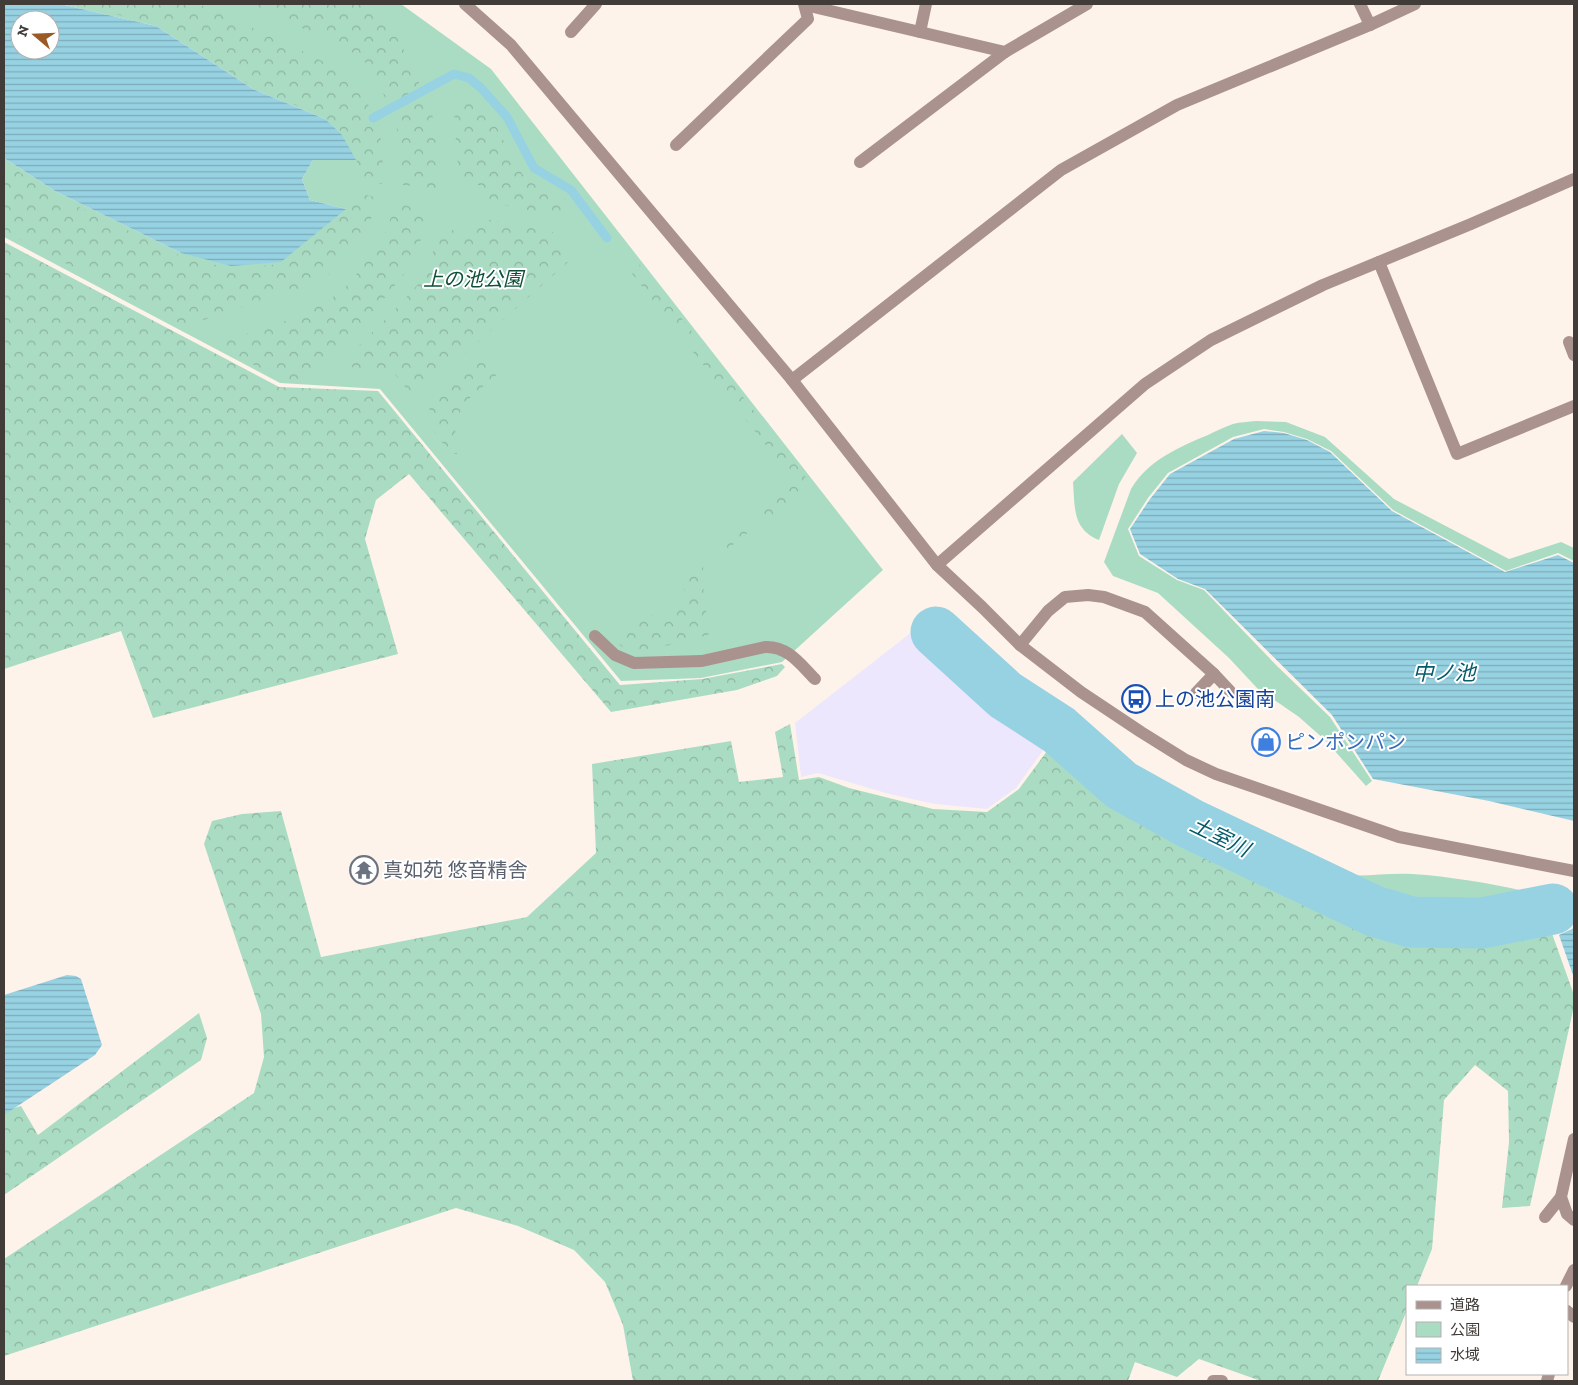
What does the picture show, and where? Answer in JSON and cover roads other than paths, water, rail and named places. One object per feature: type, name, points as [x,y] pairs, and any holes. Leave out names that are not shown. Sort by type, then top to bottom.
[{"type":"street","points":[[465,4],[511,45],[792,380],[937,565],[1020,645],[1081,692],[1147,737],[1186,760],[1216,774],[1399,837],[1574,871]]},
{"type":"street","points":[[571,32],[596,4]]},
{"type":"street","points":[[676,145],[808,19],[805,4],[1006,52]]},
{"type":"street","points":[[920,32],[926,4]]},
{"type":"street","points":[[860,162],[1006,52],[1087,4]]},
{"type":"street","points":[[1360,4],[1370,25]]},
{"type":"street","points":[[792,380],[1061,170],[1177,105],[1370,25],[1415,4]]},
{"type":"street","points":[[937,565],[1144,384],[1211,340],[1323,285],[1471,224],[1574,178]]},
{"type":"street","points":[[1379,262],[1457,454],[1574,406]]},
{"type":"street","points":[[1569,342],[1574,355]]},
{"type":"street","points":[[1020,645],[1048,611],[1065,598],[1088,595],[1104,597],[1144,612],[1214,674],[1230,691]]},
{"type":"street","points":[[595,636],[615,655],[634,663],[702,660],[765,647],[776,647],[785,650],[816,679]]},
{"type":"street","points":[[1196,693],[1214,674]]},
{"type":"street","points":[[1545,1217],[1560,1197],[1574,1139]]},
{"type":"street","points":[[1560,1197],[1567,1214],[1574,1220]]},
{"type":"street","points":[[1566,1285],[1574,1270]]},
{"type":"street","points":[[1213,1381],[1222,1381]]},
{"type":"water","points":[[4,4],[60,4],[156,26],[253,89],[325,119],[342,135],[356,160],[313,160],[302,179],[310,200],[346,209],[281,262],[231,266],[181,253],[55,191],[4,158]]},
{"type":"water","name":"中ノ池","points":[[1264,431],[1284,433],[1307,440],[1330,452],[1392,511],[1505,572],[1558,555],[1574,563],[1574,821],[1489,801],[1373,779],[1332,715],[1205,589],[1178,579],[1140,554],[1130,529],[1170,474],[1234,439]]},
{"type":"water","points":[[1574,928],[1574,978],[1559,935]]},
{"type":"water","points":[[67,975],[76,976],[81,979],[102,1045],[95,1055],[4,1115],[4,995]]},
{"type":"waterway","points":[[373,118],[454,74],[469,78],[481,88],[507,117],[534,168],[571,190],[607,238]]},
{"type":"waterway","name":"土室川","points":[[936,632],[1005,695],[1059,730],[1121,785],[1191,824],[1374,911],[1411,922],[1482,923],[1553,909]]},
{"type":"place","name":"上の池公園南","points":[[1136,699]]},
{"type":"place","name":"ピンポンパン","points":[[1266,742]]},
{"type":"place","name":"真如苑 悠音精舎","points":[[364,870]]},
{"type":"park label","name":"上の池公園","points":[[473,279]]}]
